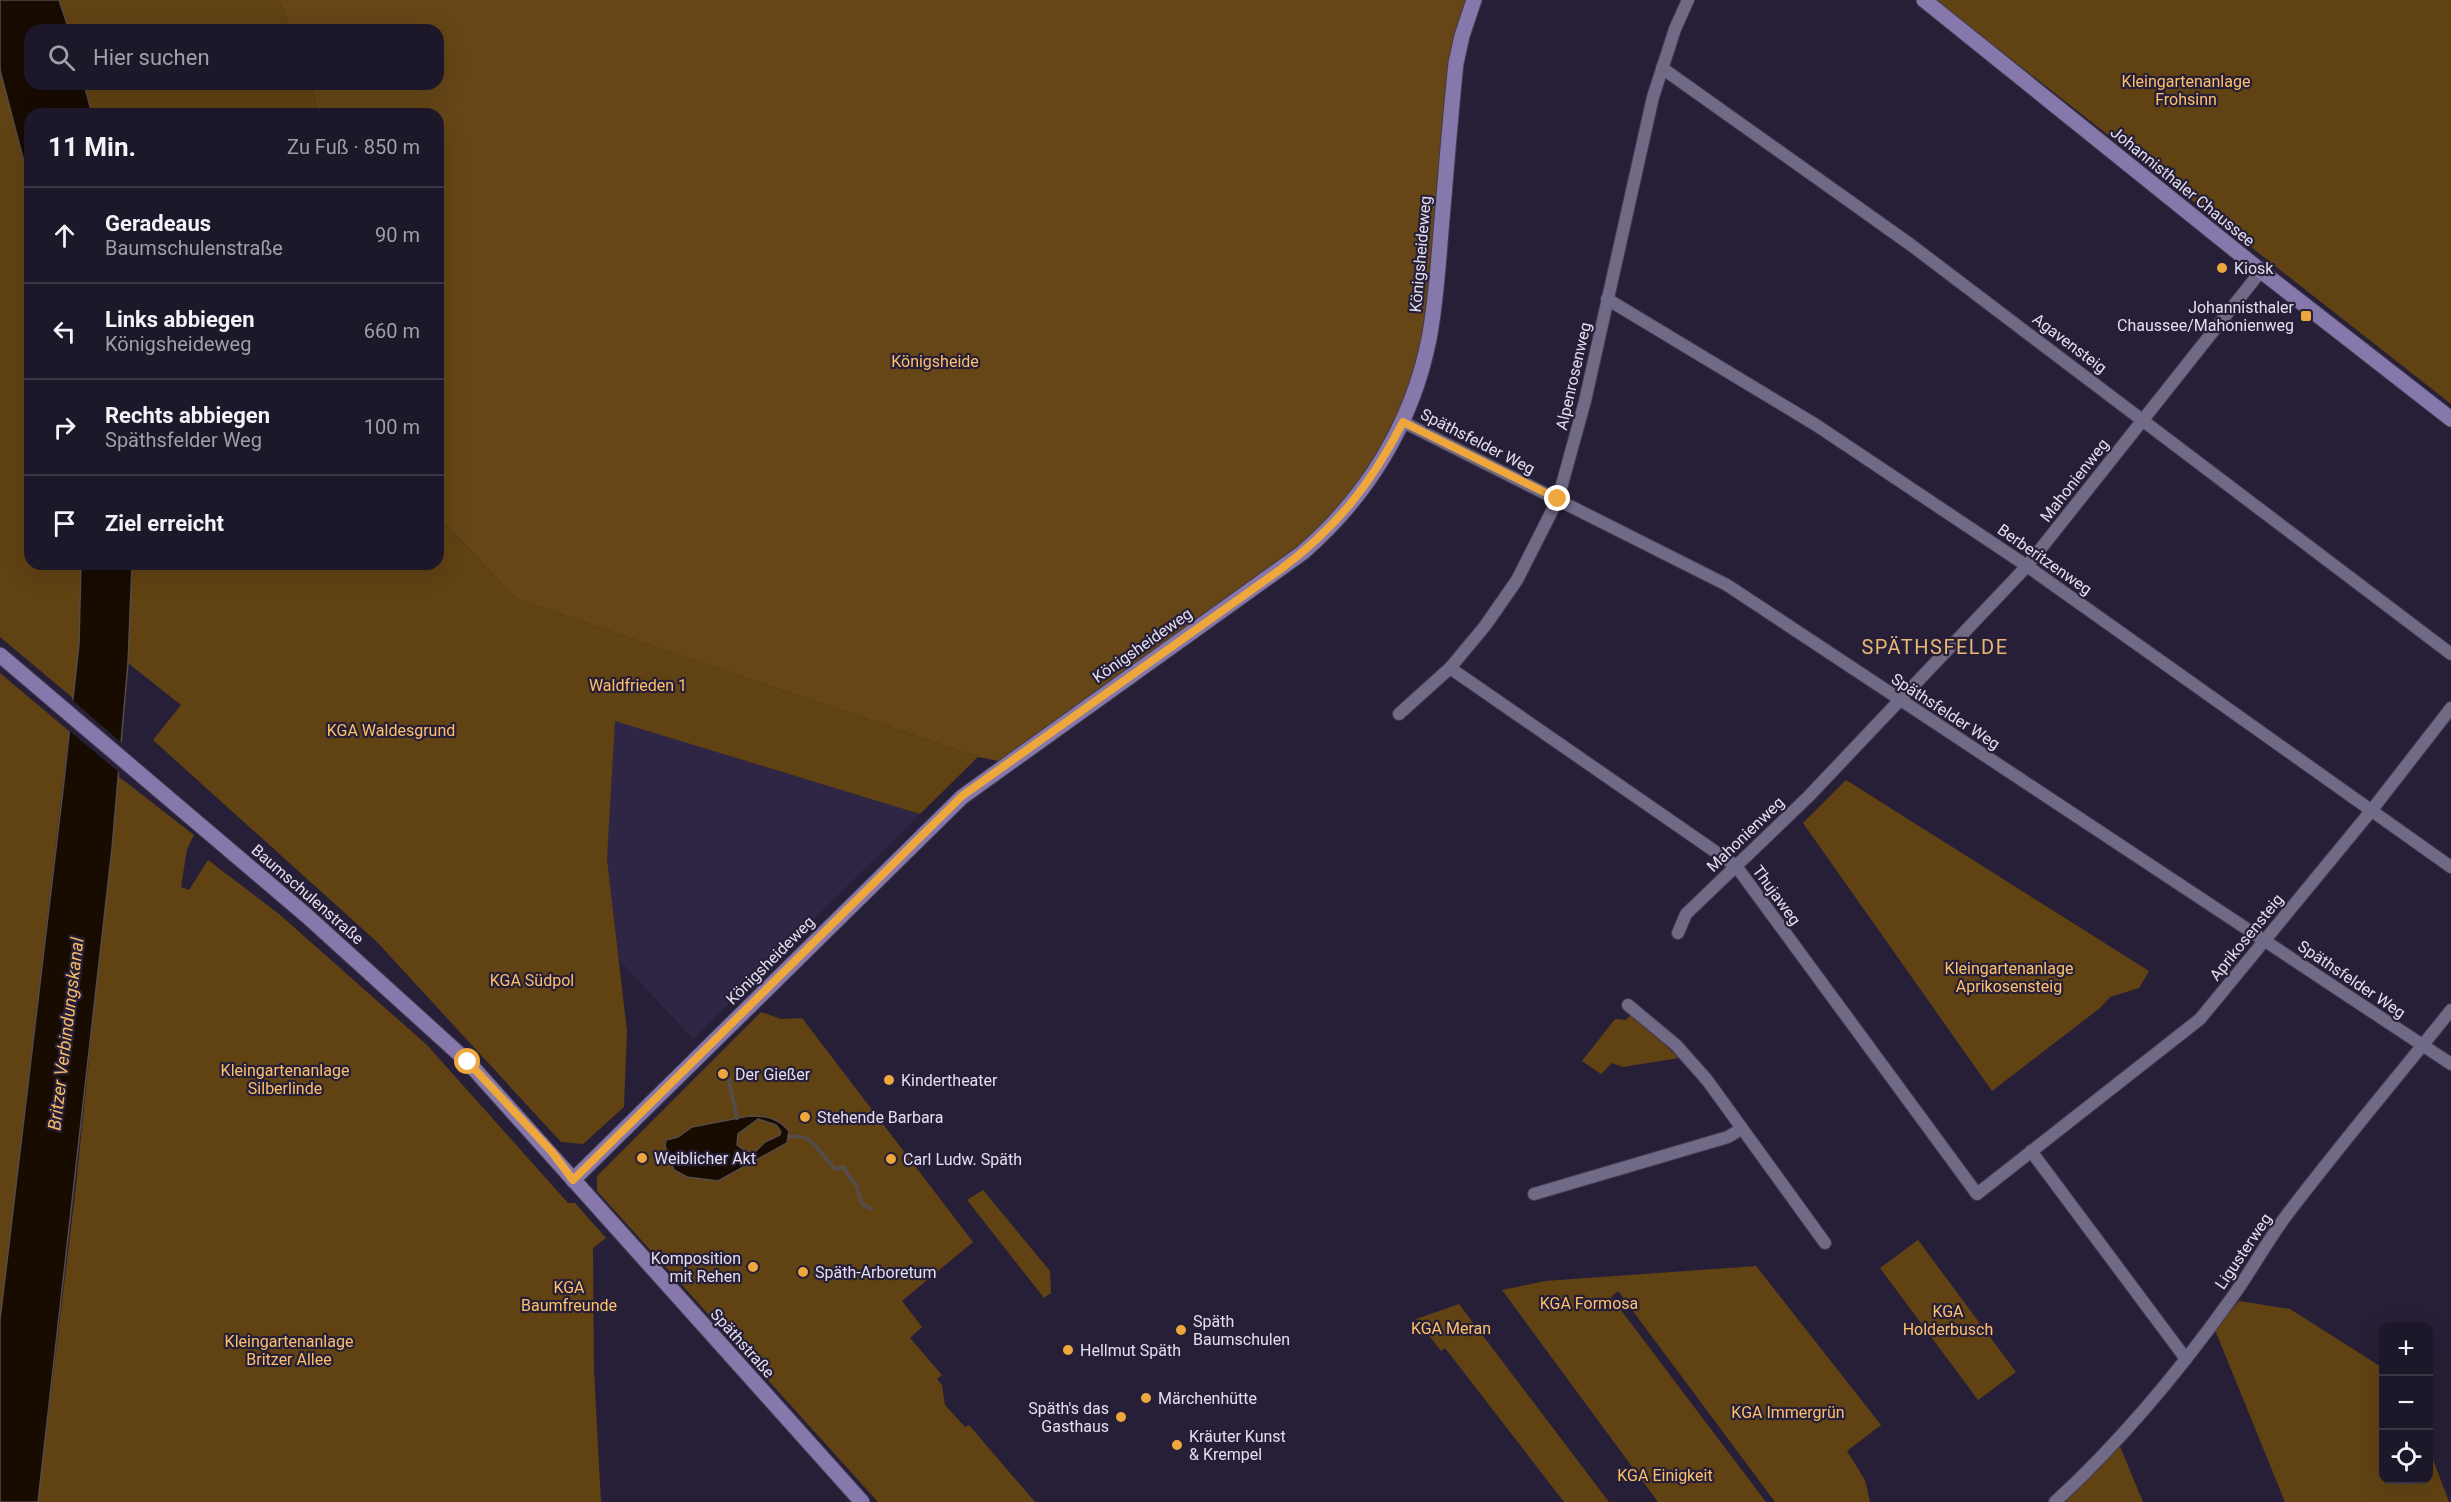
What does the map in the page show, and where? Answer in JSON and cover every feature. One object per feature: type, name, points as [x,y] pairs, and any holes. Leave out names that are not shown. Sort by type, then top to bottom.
[{"type":"street","name":"Königsheideweg","points":[[573,1180],[962,796],[1288,564],[1319,538],[1369,482],[1403,422],[1416,390],[1430,336],[1456,63],[1474,0]]},
{"type":"street","name":"Alpenrosenweg","points":[[1400,714],[1450,668],[1485,626],[1517,580],[1558,499],[1574,448],[1662,68],[1688,0]]},
{"type":"street","name":"Johannisthaler Chaussee","points":[[1924,0],[2261,271],[2451,419]]},
{"type":"street","name":"Agavensteig","points":[[1662,68],[1911,245],[2451,654]]},
{"type":"street","name":"Mahonienweg","points":[[1678,933],[1686,914],[1808,797],[2027,566],[2261,271]]},
{"type":"street","name":"Berberitzenweg","points":[[1608,299],[1816,425],[2027,566],[2451,867]]},
{"type":"street","name":"Späthsfelder Weg","points":[[1403,422],[1727,585],[2451,1064]]},
{"type":"street","name":"Baumschulenstraße","points":[[0,655],[324,931],[452,1046],[552,1152],[573,1180]]},
{"type":"street","name":"Thujaweg","points":[[1450,668],[1736,866],[1977,1194]]},
{"type":"street","name":"Aprikosensteig","points":[[1977,1194],[2200,1019],[2371,811],[2451,708]]},
{"type":"street","points":[[1628,1005],[1676,1045],[1707,1080],[1740,1129],[1825,1243]]},
{"type":"street","name":"Ligusterweg","points":[[2055,1502],[2079,1480],[2139,1415],[2186,1359],[2235,1294],[2287,1215],[2451,1010]]},
{"type":"street","points":[[1534,1194],[1728,1137],[1740,1129]]},
{"type":"street","points":[[2031,1151],[2186,1359]]},
{"type":"street","name":"Späthstraße","points":[[573,1180],[862,1502]]},
{"type":"shaded area","points":[[615,721],[920,814],[693,1039],[619,960],[607,859]]},
{"type":"green space","points":[[59,0],[279,0],[289,24],[67,24]]},
{"type":"green space","name":"Königsheide","points":[[279,0],[1467,0],[1448,72],[1424,331],[1415,371],[1402,408],[1373,465],[1360,484],[1313,535],[999,761],[978,757],[516,599],[444,522],[444,108],[317,108],[313,90],[444,90],[444,24],[289,24]]},
{"type":"green space","name":"Kleingartenanlage Frohsinn","points":[[1936,0],[2451,0],[2451,404]]},
{"type":"green space","points":[[0,70],[24,162],[24,570],[81,570],[79,644],[73,698],[0,637]]},
{"type":"green space","points":[[86,90],[313,90],[317,108],[90,108]]},
{"type":"green space","name":"KGA Waldesgrund","points":[[444,522],[516,599],[978,757],[920,814],[615,721],[607,859],[627,1031],[624,1107],[583,1144],[561,1142],[377,942],[153,740],[181,705],[128,663],[132,570],[444,570]]},
{"type":"green space","points":[[0,673],[69,731],[0,1320]]},
{"type":"green space","points":[[118,776],[194,835],[187,849],[181,887],[189,890],[208,860],[279,914],[427,1045],[568,1203],[575,1203],[606,1238],[593,1248],[594,1370],[601,1502],[38,1502],[76,1186]]},
{"type":"green space","name":"Kleingartenanlage Aprikosensteig","points":[[1846,780],[2149,971],[2139,988],[2110,997],[2100,1008],[1992,1091],[1803,823]]},
{"type":"green space","name":"Späth-Arboretum","points":[[761,1012],[781,1019],[802,1018],[973,1242],[902,1301],[922,1327],[910,1338],[942,1375],[937,1379],[942,1385],[945,1405],[965,1427],[969,1425],[1035,1502],[878,1502],[597,1191],[597,1176]]},
{"type":"green space","points":[[1632,1014],[1679,1058],[1623,1067],[1612,1063],[1601,1074],[1582,1061],[1615,1019],[1626,1020]]},
{"type":"green space","points":[[983,1190],[1050,1271],[1051,1293],[1044,1298],[967,1200]]},
{"type":"green space","name":"KGA Holderbusch","points":[[1918,1240],[2016,1372],[1978,1400],[1880,1268]]},
{"type":"green space","points":[[1756,1266],[1881,1425],[1847,1451],[1865,1480],[1870,1502],[1775,1502],[1618,1291],[1611,1297],[1766,1502],[1658,1502],[1502,1290],[1545,1281]]},
{"type":"green space","points":[[2239,1301],[2290,1309],[2379,1365],[2379,1484],[2433,1484],[2433,1460],[2449,1502],[2285,1502],[2215,1330]]},
{"type":"green space","name":"KGA Meran","points":[[1459,1304],[1609,1502],[1564,1502],[1445,1348],[1441,1351],[1416,1319]]},
{"type":"green space","points":[[2119,1444],[2143,1502],[2065,1502]]},
{"type":"water","points":[[0,0],[59,0],[67,24],[24,24],[24,90],[86,90],[90,108],[24,108],[24,162],[0,70]]},
{"type":"water","name":"Britzer Verbindungskanal","points":[[81,570],[132,570],[128,663],[112,848],[38,1502],[0,1502],[0,1320],[79,644]]},
{"type":"water","points":[[755,1116],[776,1120],[789,1131],[787,1143],[718,1181],[687,1177],[674,1170],[665,1146],[666,1140],[678,1137],[692,1127]],"holes":[[[758,1119],[776,1125],[781,1132],[780,1135],[765,1142],[755,1152],[745,1151],[737,1145],[738,1134]]]},
{"type":"pier","points":[[70,698],[124,745],[121,774],[67,729]]},
{"type":"waterway","points":[[727,1072],[737,1118]]},
{"type":"waterway","points":[[789,1137],[805,1138],[836,1169],[844,1167],[856,1184],[862,1204],[871,1209]]},
{"type":"place","name":"Kiosk","points":[[2222,268]]},
{"type":"place","name":"Johannisthaler Chaussee/Mahonienweg","points":[[2306,316]]},
{"type":"place","name":"Der Gießer","points":[[723,1074]]},
{"type":"place","name":"Kindertheater","points":[[889,1080]]},
{"type":"place","name":"Stehende Barbara","points":[[805,1117]]},
{"type":"place","name":"Weiblicher Akt","points":[[642,1158]]},
{"type":"place","name":"Carl Ludw. Späth","points":[[891,1159]]},
{"type":"place","name":"Komposition mit Rehen","points":[[753,1267]]},
{"type":"place","name":"Späth-Arboretum","points":[[803,1272]]},
{"type":"place","name":"Späth Baumschulen","points":[[1181,1330]]},
{"type":"place","name":"Hellmut Späth","points":[[1068,1350]]},
{"type":"place","name":"Märchenhütte","points":[[1146,1398]]},
{"type":"place","name":"Späth's das Gasthaus","points":[[1121,1417]]},
{"type":"place","name":"Kräuter Kunst & Krempel","points":[[1177,1445]]},
{"type":"district","name":"SPÄTHSFELDE","points":[[1935,647]]},
{"type":"route","points":[[468,1062],[552,1152],[573,1180],[962,796],[1281,569],[1319,538],[1351,505],[1369,482],[1403,422],[1558,499]]},
{"type":"park label","name":"Waldfrieden 1","points":[[638,685]]},
{"type":"park label","name":"KGA Südpol","points":[[532,980]]},
{"type":"park label","name":"Kleingartenanlage Silberlinde","points":[[285,1079]]},
{"type":"park label","name":"KGA Baumfreunde","points":[[569,1296]]},
{"type":"park label","name":"KGA Formosa","points":[[1589,1303]]},
{"type":"park label","name":"Kleingartenanlage Britzer Allee","points":[[289,1350]]},
{"type":"park label","name":"KGA Immergrün","points":[[1788,1412]]},
{"type":"park label","name":"KGA Einigkeit","points":[[1665,1475]]}]
